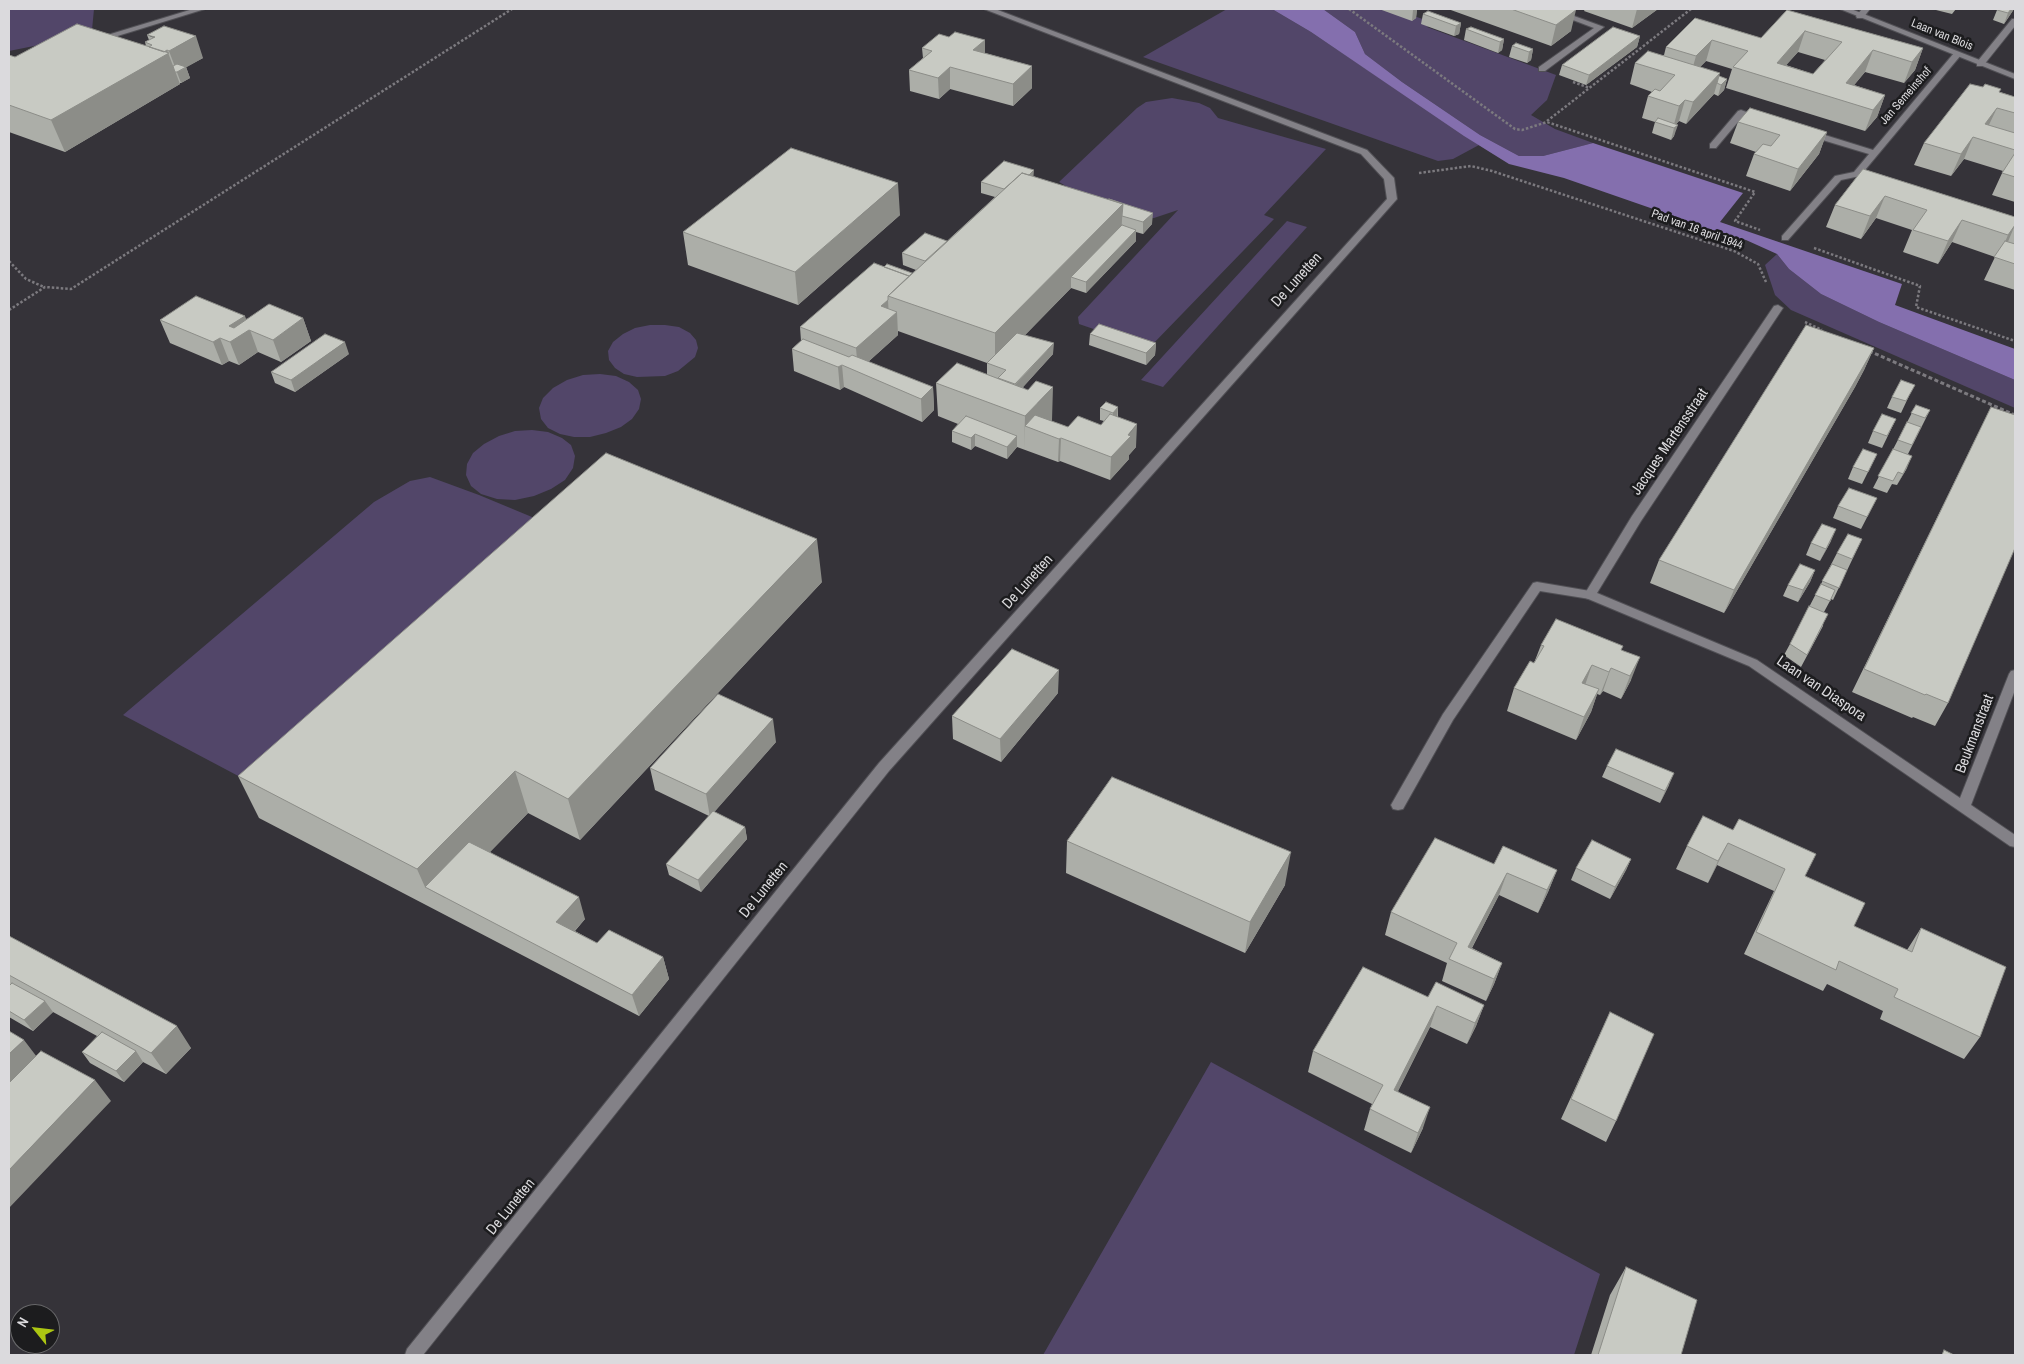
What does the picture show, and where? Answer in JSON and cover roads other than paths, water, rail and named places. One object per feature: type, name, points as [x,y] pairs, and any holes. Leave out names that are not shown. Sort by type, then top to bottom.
[{"type":"street","points":[[90,41],[201,9]]},
{"type":"street","name":"De Lunetten","points":[[412,1355],[884,767],[1392,199],[1389,178],[1364,152],[988,9]]},
{"type":"street","points":[[1542,70],[1600,28],[1548,9]]},
{"type":"street","name":"Laan van Blois","points":[[1844,9],[2015,77]]},
{"type":"street","points":[[1860,16],[1866,9]]},
{"type":"street","points":[[1980,64],[2015,21]]},
{"type":"street","name":"Jan Semeinshof","points":[[1785,238],[1838,178],[1862,175],[1874,153],[1958,55]]},
{"type":"street","points":[[1713,146],[1741,113],[1769,122]]},
{"type":"street","points":[[1798,130],[1874,153]]},
{"type":"street","name":"Jacques Martensstraat","points":[[1590,595],[1636,519],[1778,308]]},
{"type":"street","name":"Laan van Diaspora","points":[[1398,805],[1448,717],[1536,586],[1590,595],[1753,663],[2015,842]]},
{"type":"street","name":"Beukmanstraat","points":[[1964,806],[2015,674]]}]
